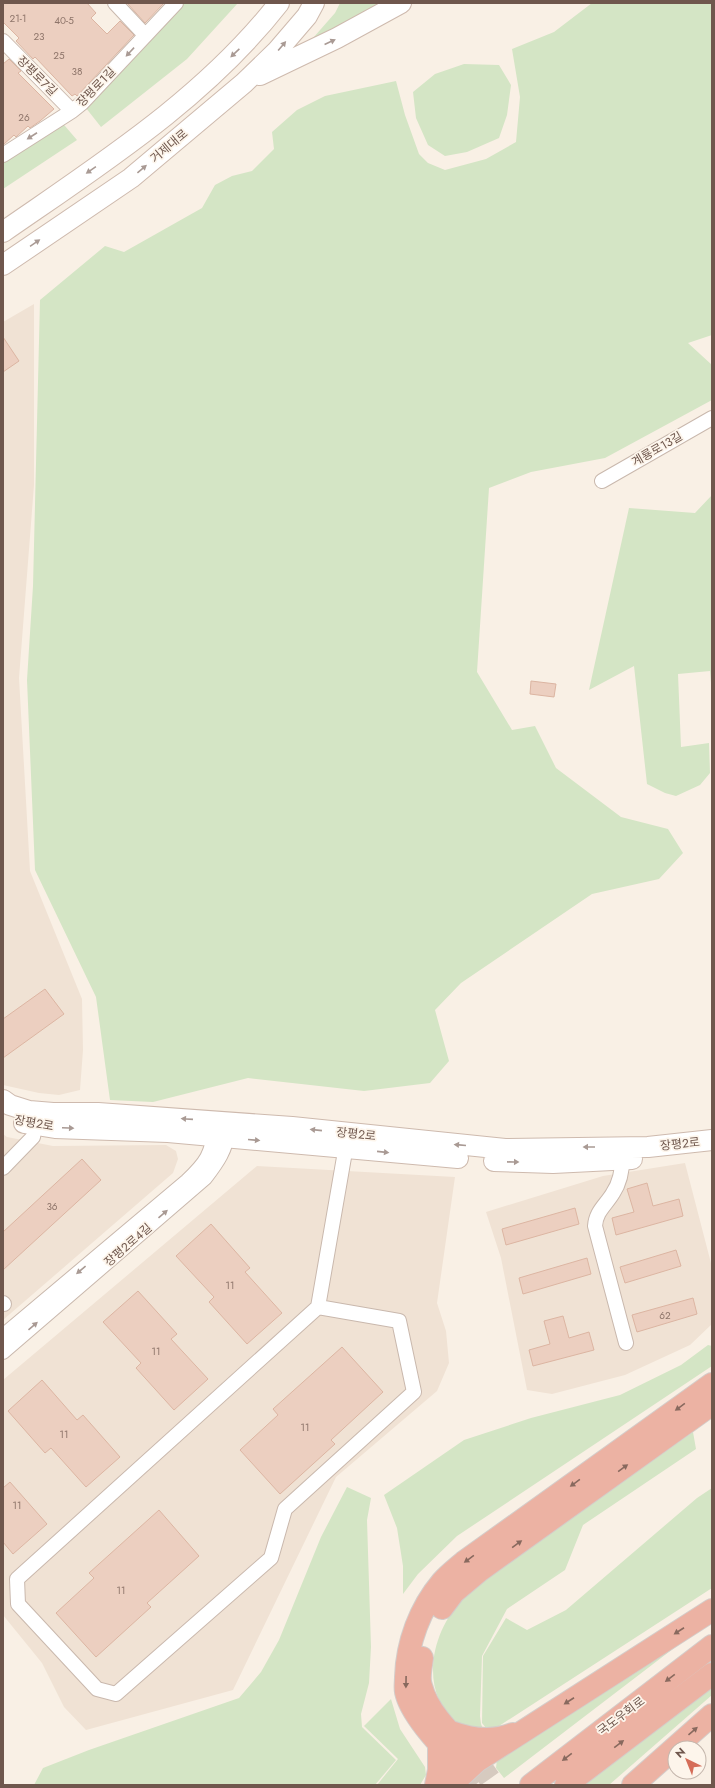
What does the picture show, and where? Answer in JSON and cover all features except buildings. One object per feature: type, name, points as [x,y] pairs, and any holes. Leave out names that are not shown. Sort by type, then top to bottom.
[{"type":"highway","points":[[525,1730],[510,1736],[489,1739],[445,1737],[414,1710],[406,1692],[406,1666],[413,1633],[425,1608],[442,1582],[464,1562],[712,1384]]},
{"type":"highway","points":[[712,1404],[479,1571],[454,1592],[440,1610],[426,1636],[421,1665],[420,1685],[439,1720],[445,1737],[464,1773],[525,1730],[712,1610]]},
{"type":"highway","name":"국도우회로","points":[[531,1785],[712,1646]]},
{"type":"highway","name":"국도우회로","points":[[566,1785],[712,1674]]},
{"type":"highway","points":[[633,1785],[712,1715]]},
{"type":"highway","points":[[436,1785],[445,1737]]},
{"type":"street","points":[[114,3],[145,35]]},
{"type":"street","name":"장평로1길","points":[[3,155],[72,111],[176,3]]},
{"type":"street","points":[[3,232],[115,154],[181,103],[241,47],[261,26],[279,3]]},
{"type":"street","name":"거제대로","points":[[3,265],[131,178],[244,83],[278,51],[306,16],[314,3]]},
{"type":"street","points":[[244,83],[337,38],[401,3]]},
{"type":"street","name":"장평로7길","points":[[3,41],[72,111]]},
{"type":"street","name":"계룡로13길","points":[[602,481],[712,418]]},
{"type":"street","name":"장평2로","points":[[3,1100],[37,1118]]},
{"type":"street","name":"장평2로","points":[[3,1116],[27,1124],[37,1118],[53,1113],[98,1113],[222,1130],[347,1141],[622,1153],[655,1158],[712,1150]]},
{"type":"street","points":[[3,1168],[33,1137],[37,1118]]},
{"type":"street","name":"장평2로4길","points":[[3,1336],[205,1164],[212,1147],[222,1130]]},
{"type":"street","name":"장평2로4길","points":[[3,1352],[205,1178],[219,1160],[226,1145],[222,1130]]},
{"type":"street","name":"장평2로","points":[[622,1153],[648,1147],[712,1140]]},
{"type":"street","points":[[318,1307],[399,1321],[414,1392],[285,1509],[271,1558],[116,1694],[97,1689],[18,1604],[17,1579],[318,1307],[347,1141]]},
{"type":"street","points":[[622,1153],[618,1184],[613,1194],[596,1218],[596,1226],[626,1343]]},
{"type":"shaded area","points":[[34,304],[34,485],[19,678],[30,871],[82,999],[83,1050],[80,1090],[59,1095],[39,1093],[3,1085],[3,322]]},
{"type":"shaded area","points":[[3,1134],[7,1137],[53,1146],[166,1145],[176,1151],[178,1159],[173,1173],[3,1320]]},
{"type":"shaded area","points":[[685,1163],[712,1267],[712,1324],[690,1345],[625,1375],[552,1394],[527,1390],[501,1258],[486,1212],[603,1176]]},
{"type":"shaded area","points":[[257,1166],[455,1177],[437,1303],[446,1331],[449,1363],[437,1391],[336,1477],[233,1690],[86,1730],[64,1707],[42,1663],[3,1615],[3,1380]]},
{"type":"green space","points":[[176,3],[238,3],[187,59],[101,127],[82,103]]},
{"type":"green space","points":[[340,3],[386,3],[306,46],[335,13]]},
{"type":"green space","points":[[592,3],[712,3],[712,335],[688,343],[712,365],[712,400],[605,458],[531,472],[489,488],[477,672],[512,730],[535,726],[556,768],[621,817],[668,829],[683,853],[659,879],[592,894],[461,983],[435,1010],[449,1061],[430,1083],[364,1091],[248,1078],[153,1102],[110,1100],[96,997],[35,870],[27,680],[33,586],[40,300],[105,246],[124,252],[202,208],[215,185],[232,176],[252,171],[274,149],[272,132],[297,110],[325,96],[396,81],[405,115],[419,154],[428,163],[445,170],[486,159],[516,142],[520,97],[512,49],[554,32]]},
{"type":"green space","points":[[464,64],[499,65],[511,85],[507,115],[499,138],[467,152],[445,156],[428,145],[416,118],[413,92],[435,74]]},
{"type":"green space","points":[[59,119],[77,140],[3,189],[3,155]]},
{"type":"green space","points":[[712,495],[712,695],[710,671],[678,674],[681,747],[709,743],[710,773],[700,785],[676,796],[665,793],[647,784],[634,666],[589,690],[629,508],[695,513]]},
{"type":"green space","points":[[708,1345],[712,1346],[712,1366],[457,1536],[418,1574],[403,1594],[403,1566],[397,1528],[384,1495],[464,1440],[531,1418],[620,1395],[681,1365]]},
{"type":"green space","points":[[693,1432],[696,1449],[583,1525],[565,1570],[507,1609],[482,1656],[480,1716],[484,1731],[454,1723],[439,1700],[433,1673],[436,1645],[447,1619],[455,1608],[467,1595],[492,1574]]},
{"type":"green space","points":[[347,1487],[371,1498],[367,1520],[371,1647],[369,1683],[361,1714],[362,1727],[396,1760],[375,1785],[34,1785],[43,1768],[89,1750],[239,1698],[261,1672],[279,1640],[321,1537]]},
{"type":"green space","points":[[712,1488],[712,1588],[499,1726],[486,1728],[482,1723],[483,1656],[506,1618],[527,1630],[566,1610],[697,1498]]},
{"type":"green space","points":[[712,1619],[504,1778],[496,1768],[497,1759]]},
{"type":"green space","points":[[712,1684],[712,1695],[609,1785],[580,1785]]},
{"type":"green space","points":[[391,1699],[400,1729],[425,1767],[426,1775],[420,1785],[377,1785],[398,1759],[364,1726]]},
{"type":"tunnel","points":[[477,1761],[494,1785]]},
{"type":"tunnel","points":[[465,1772],[475,1785]]}]
